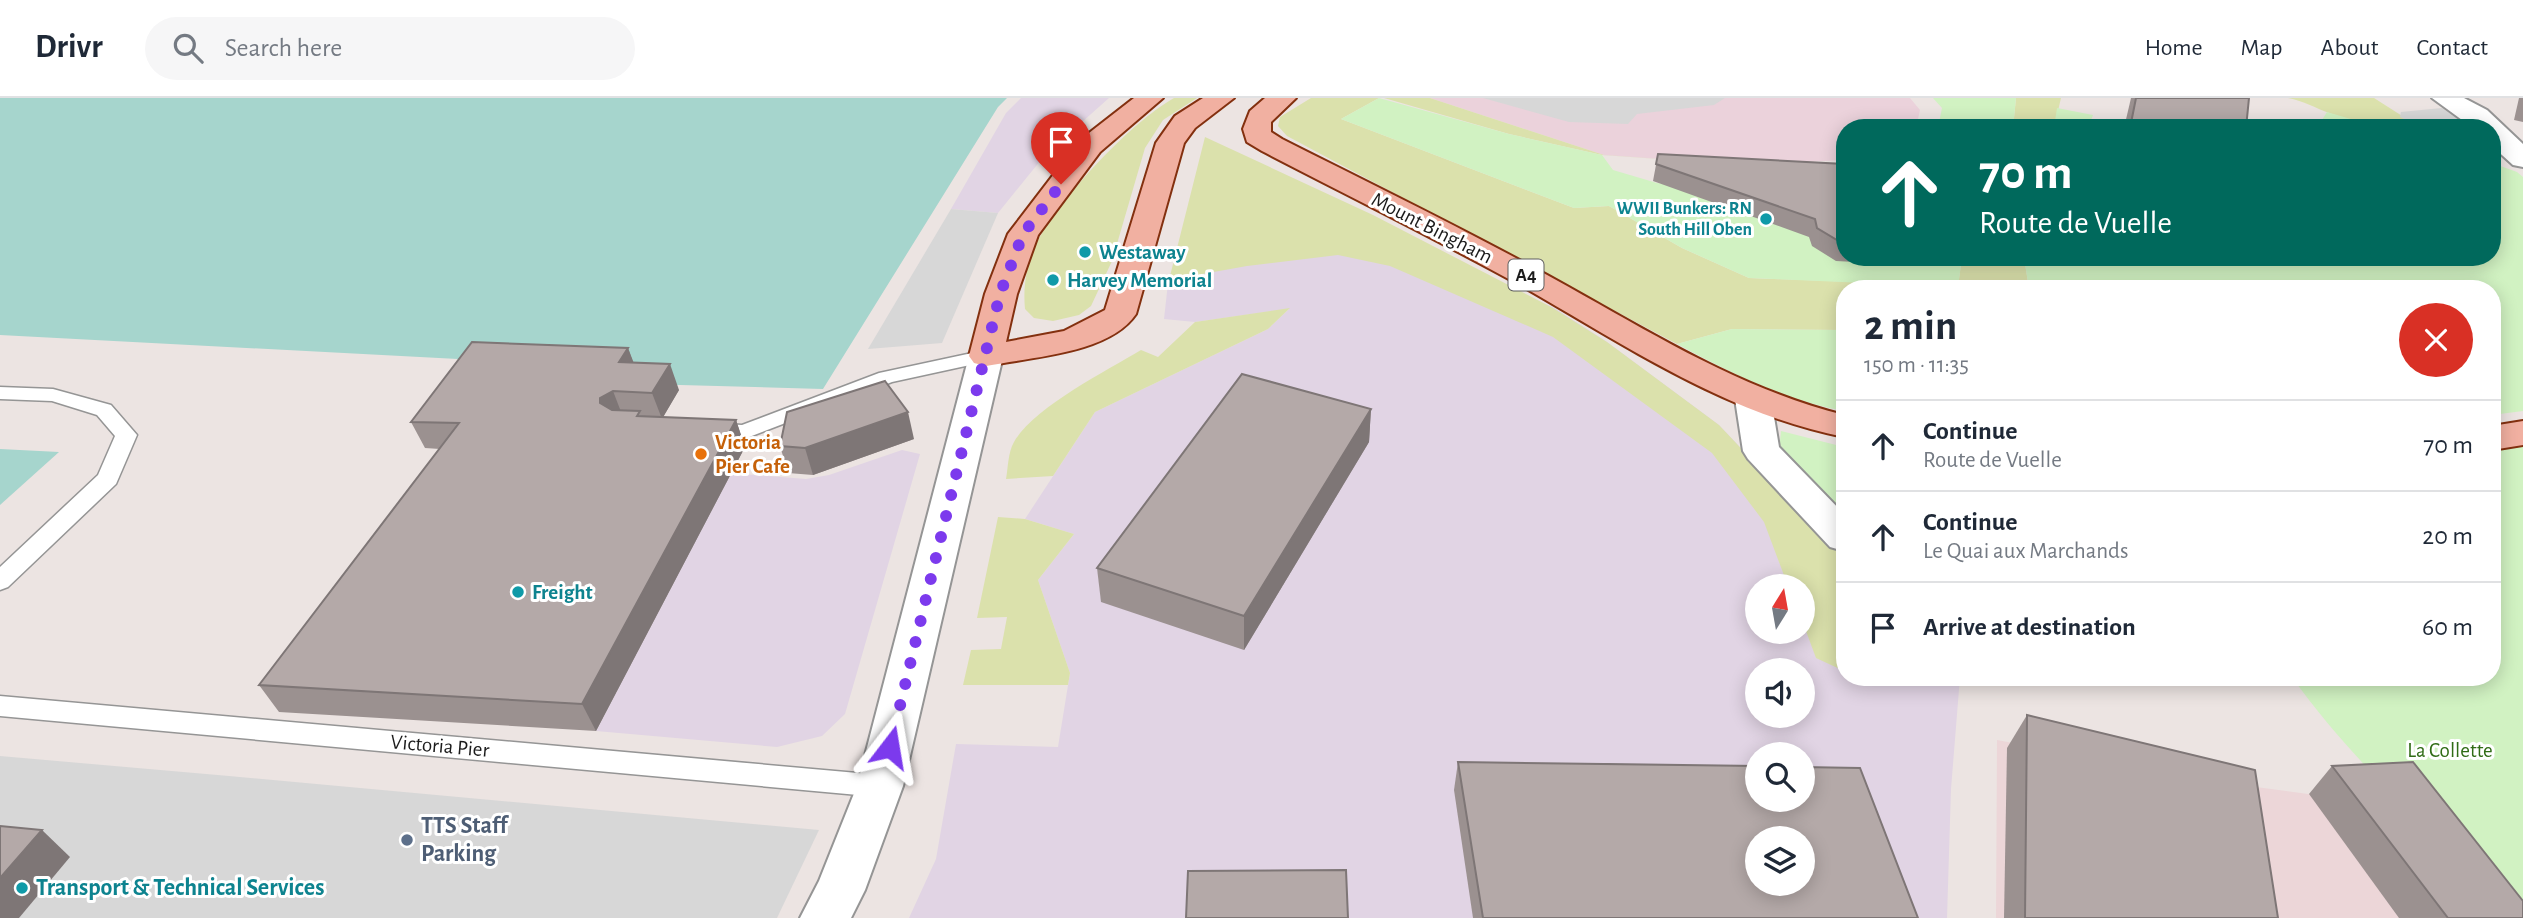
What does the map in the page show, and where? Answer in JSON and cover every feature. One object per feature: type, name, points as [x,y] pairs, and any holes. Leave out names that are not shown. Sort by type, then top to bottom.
[{"type":"main road","points":[[1150,98],[1090,146],[1023,234],[1000,294],[986,356],[1083,336],[1107,328],[1120,314],[1170,143],[1185,122],[1221,98]]},
{"type":"main road","name":"Mount Bingham","points":[[1283,98],[1260,113],[1255,126],[1257,136],[1527,276],[1705,378],[1753,399],[1836,424]]},
{"type":"main road","points":[[2501,437],[2523,433]]},
{"type":"street","points":[[2445,98],[2484,118]]},
{"type":"street","points":[[2501,136],[2523,159]]},
{"type":"street","points":[[825,918],[840,890],[880,786],[986,356]]},
{"type":"street","points":[[1753,399],[1761,451],[1836,529]]},
{"type":"lane","points":[[690,429],[744,432],[886,377],[986,356]]},
{"type":"lane","points":[[0,393],[53,396],[104,410],[126,435],[108,479],[0,581]]},
{"type":"lane","name":"Victoria Pier","points":[[0,706],[880,786]]},
{"type":"shaded area","points":[[1021,98],[1109,98],[1045,155],[998,213],[951,209],[1006,113]]},
{"type":"shaded area","points":[[1430,98],[1910,98],[1920,110],[1918,119],[1836,119],[1836,160],[1745,165],[1604,155]]},
{"type":"shaded area","points":[[1483,98],[1725,98],[1714,105],[1637,114],[1628,124],[1569,122]]},
{"type":"shaded area","points":[[2442,108],[2458,119],[2404,119],[2400,117],[2401,112]]},
{"type":"shaded area","points":[[951,209],[998,213],[942,343],[868,349]]},
{"type":"shaded area","points":[[1322,216],[1553,307],[1607,342],[1719,425],[1836,549],[1836,686],[1959,686],[1951,789],[1947,918],[909,918],[936,859],[956,744],[1058,747],[1070,673],[1038,580],[1074,534],[1025,519],[1095,412],[1268,329],[1289,309],[1195,322],[1164,319],[1169,274]]},
{"type":"shaded area","points":[[902,450],[920,454],[845,714],[822,736],[777,747],[596,731],[731,473],[806,479],[829,475]]},
{"type":"shaded area","points":[[1997,740],[2226,783],[2308,794],[2387,790],[2485,918],[1996,918]]},
{"type":"shaded area","name":"TTS Staff Parking","points":[[0,756],[819,830],[777,918],[19,918],[0,850]]},
{"type":"green space","points":[[1174,98],[1197,98],[1163,120],[1145,148],[1112,261],[1091,306],[1079,315],[1053,321],[1034,318],[1025,309],[1025,287],[1033,251],[1043,232],[1095,166],[1136,126]]},
{"type":"green space","points":[[1311,98],[1379,98],[1341,119],[1574,208],[1609,206],[1682,248],[1749,278],[1836,281],[1836,330],[1732,329],[1677,344],[1287,136],[1278,126],[1280,117]]},
{"type":"green space","points":[[1379,98],[1509,134],[1602,155],[1613,170],[1657,183],[1836,208],[1836,266],[1961,266],[1959,280],[1836,282],[1749,278],[1682,248],[1609,206],[1574,208],[1341,119]]},
{"type":"green space","points":[[1384,98],[1430,98],[1604,155],[1745,165],[1602,155],[1509,134]]},
{"type":"green space","points":[[1933,98],[2016,98],[2014,119],[1940,119],[1942,108]]},
{"type":"green space","points":[[2016,98],[2061,98],[2056,119],[2014,119]]},
{"type":"green space","points":[[2288,98],[2374,98],[2407,119],[2348,119]]},
{"type":"green space","points":[[2057,108],[2093,115],[2091,119],[2055,119]]},
{"type":"green space","points":[[2327,112],[2351,119],[2323,119]]},
{"type":"green space","points":[[1205,137],[1373,215],[1553,308],[1607,342],[1719,425],[1836,549],[1836,667],[1816,658],[1811,644],[1815,644],[1815,574],[1784,574],[1764,522],[1712,453],[1553,337],[1390,266],[1338,255],[1247,266],[1169,280]]},
{"type":"green space","points":[[2501,166],[2523,177],[2523,411],[2501,414],[2501,280],[2028,280],[2025,266],[2501,266]]},
{"type":"green space","points":[[1961,266],[2025,266],[2028,280],[1959,280]]},
{"type":"green space","points":[[1290,308],[1268,329],[1095,412],[1053,476],[1006,479],[1012,446],[1023,429],[1053,403],[1090,379],[1141,350],[1158,357],[1195,322]]},
{"type":"green space","points":[[1732,329],[1836,330],[1836,409],[1779,393],[1677,344]]},
{"type":"green space","points":[[1781,431],[1836,445],[1836,506],[1811,488],[1779,451]]},
{"type":"green space","name":"La Collette","points":[[2523,445],[2523,918],[2372,773],[2299,686],[2501,686],[2501,448]]},
{"type":"green space","points":[[998,517],[1025,519],[1074,534],[1038,580],[1070,673],[1068,685],[963,685],[971,650],[1001,649],[1007,617],[977,618]]},
{"type":"water","points":[[0,98],[1007,98],[998,107],[823,389],[643,384],[650,369],[0,335]]},
{"type":"water","points":[[0,449],[59,452],[0,505]]},
{"type":"building","points":[[2136,98],[2249,98],[2247,119],[2132,119]]},
{"type":"building","points":[[1658,154],[1836,164],[1836,239],[1817,228],[1815,219],[1656,164]]},
{"type":"building","name":"Freight","points":[[472,342],[628,348],[619,362],[670,364],[652,393],[613,391],[600,398],[600,403],[612,410],[640,411],[637,416],[736,420],[582,704],[259,685],[459,423],[411,422]]},
{"type":"building","points":[[1242,374],[1371,409],[1244,616],[1097,568]]},
{"type":"building","points":[[885,381],[908,412],[805,448],[780,446],[787,412]]},
{"type":"building","points":[[2027,715],[2255,770],[2278,918],[2025,918]]},
{"type":"building","points":[[1458,762],[1745,766],[1745,812],[1815,812],[1815,767],[1860,768],[1918,918],[1483,918]]},
{"type":"building","points":[[2413,762],[2523,901],[2523,918],[2448,918],[2332,766]]},
{"type":"building","points":[[0,826],[42,830],[0,878]]},
{"type":"building","points":[[1346,870],[1348,918],[1186,918],[1188,871]]},
{"type":"place","name":"WWII Bunkers: RN South Hill Oben","points":[[1766,219]]},
{"type":"place","name":"Westaway","points":[[1085,252]]},
{"type":"place","name":"Harvey Memorial","points":[[1053,280]]},
{"type":"place","name":"Victoria Pier Cafe","points":[[701,454]]},
{"type":"place","name":"Freight","points":[[518,592]]},
{"type":"place","name":"TTS Staff Parking","points":[[407,840]]},
{"type":"place","name":"Transport & Technical Services","points":[[22,888]]},
{"type":"route","points":[[890,747],[1000,294],[1023,234],[1061,184]]}]
